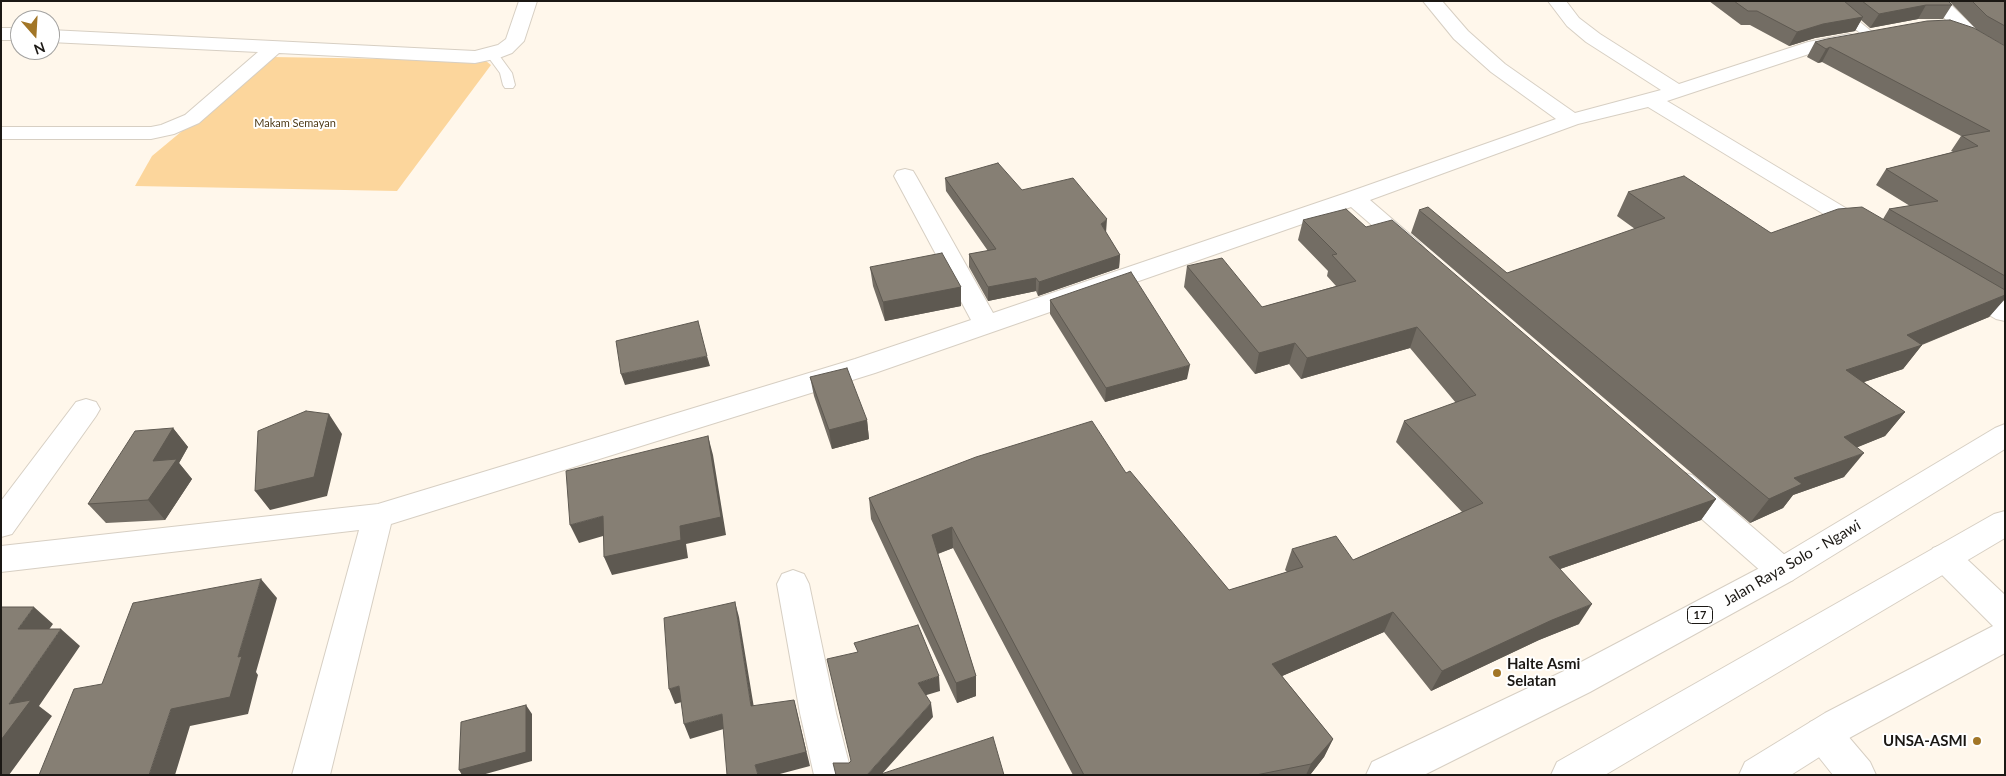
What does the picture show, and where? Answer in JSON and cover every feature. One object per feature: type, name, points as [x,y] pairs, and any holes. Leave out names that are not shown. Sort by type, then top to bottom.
[{"type":"main road","points":[[60,36],[475,56],[492,54],[505,49],[515,41],[528,1]]},
{"type":"main road","points":[[1432,1],[1461,34],[1498,68],[1571,120]]},
{"type":"main road","points":[[1557,1],[1573,22],[1593,38],[1678,92]]},
{"type":"main road","points":[[1926,26],[1943,26],[1980,41],[1937,1]]},
{"type":"main road","points":[[1,559],[378,516],[856,368],[987,325],[1354,198],[1571,120],[1652,100],[1815,46],[1879,33]]},
{"type":"main road","points":[[1,133],[151,133],[167,130],[192,119],[276,46]]},
{"type":"main road","points":[[1652,100],[1881,239]]},
{"type":"main road","points":[[905,176],[987,325]]},
{"type":"main road","points":[[1354,198],[1428,262]]},
{"type":"main road","points":[[1949,280],[2005,313]]},
{"type":"main road","points":[[1,526],[86,409]]},
{"type":"main road","name":"Jalan Raya Solo - Ngawi","points":[[1385,775],[1578,681],[1782,571],[2005,435]]},
{"type":"main road","points":[[1664,468],[1782,571]]},
{"type":"main road","points":[[311,775],[378,516]]},
{"type":"main road","points":[[1570,775],[2005,523]]},
{"type":"main road","points":[[1944,557],[2005,616]]},
{"type":"main road","points":[[793,584],[818,713],[833,775]]},
{"type":"main road","points":[[1758,775],[1823,734],[2005,636]]},
{"type":"main road","points":[[1823,734],[1857,775]]},
{"type":"lane","points":[[1828,1],[1879,33]]},
{"type":"lane","points":[[492,54],[506,73],[509,85]]},
{"type":"green space","name":"Makam Semayan","points":[[271,57],[462,60],[486,61],[491,65],[397,191],[135,186],[152,156]]},
{"type":"building","points":[[1734,1],[1844,1],[1863,17],[1823,24],[1797,32],[1757,11],[1748,11]]},
{"type":"building","points":[[1862,1],[1948,1],[1952,5],[1926,5],[1879,14]]},
{"type":"building","points":[[1972,1],[2005,1],[2005,26],[1987,16]]},
{"type":"building","points":[[1950,20],[1974,28],[2005,46],[2005,276],[1889,209],[1938,201],[1886,169],[1978,146],[1962,136],[1990,131],[1830,47],[1826,49],[1815,42],[1927,21]]},
{"type":"building","points":[[998,163],[1022,190],[1073,178],[1107,219],[1101,224],[1120,255],[1039,282],[1036,278],[988,287],[969,254],[996,249],[945,178]]},
{"type":"building","points":[[1684,176],[1771,233],[1838,209],[1862,207],[2005,290],[2005,295],[1907,335],[1922,345],[1846,370],[1905,412],[1844,437],[1864,453],[1794,478],[1802,484],[1769,499],[1419,210],[1428,207],[1507,273],[1665,218],[1628,192]]},
{"type":"building","points":[[1346,209],[1366,227],[1392,220],[1716,499],[1549,557],[1592,604],[1552,620],[1442,671],[1393,612],[1272,664],[1333,739],[1311,764],[1256,775],[1084,775],[952,527],[932,535],[976,676],[956,683],[869,498],[976,457],[1092,421],[1126,473],[1130,471],[1229,590],[1303,567],[1292,549],[1336,536],[1353,560],[1483,503],[1404,421],[1476,395],[1417,327],[1307,358],[1295,343],[1259,353],[1187,266],[1222,258],[1262,307],[1356,281],[1332,255],[1337,254],[1303,220]]},
{"type":"building","points":[[942,253],[961,287],[883,302],[870,267]]},
{"type":"building","points":[[1131,272],[1190,365],[1106,388],[1050,300]]},
{"type":"building","points":[[698,321],[707,356],[621,374],[616,341]]},
{"type":"building","points":[[847,368],[867,420],[829,430],[810,377]]},
{"type":"building","points":[[306,411],[329,414],[314,477],[255,491],[258,431]]},
{"type":"building","points":[[173,428],[153,461],[177,459],[148,500],[88,504],[135,431]]},
{"type":"building","points":[[708,436],[721,517],[680,526],[681,540],[604,557],[603,516],[570,525],[566,471]]},
{"type":"building","points":[[261,579],[238,657],[242,656],[230,697],[171,709],[149,775],[39,775],[74,689],[102,684],[133,603]]},
{"type":"building","points":[[735,602],[751,706],[794,700],[806,752],[755,765],[758,775],[727,775],[722,714],[684,724],[679,686],[669,689],[664,618]]},
{"type":"building","points":[[1,607],[34,607],[18,629],[61,629],[9,704],[31,700],[1,740]]},
{"type":"building","points":[[918,625],[939,676],[918,683],[931,703],[867,775],[836,775],[833,763],[849,763],[851,761],[827,659],[858,652],[854,643]]},
{"type":"building","points":[[526,705],[526,752],[459,770],[461,722]]},
{"type":"building","points":[[993,737],[1004,775],[878,775]]},
{"type":"place","name":"Halte Asmi Selatan","points":[[1497,673]]},
{"type":"place","name":"UNSA-ASMI","points":[[1977,741]]}]
